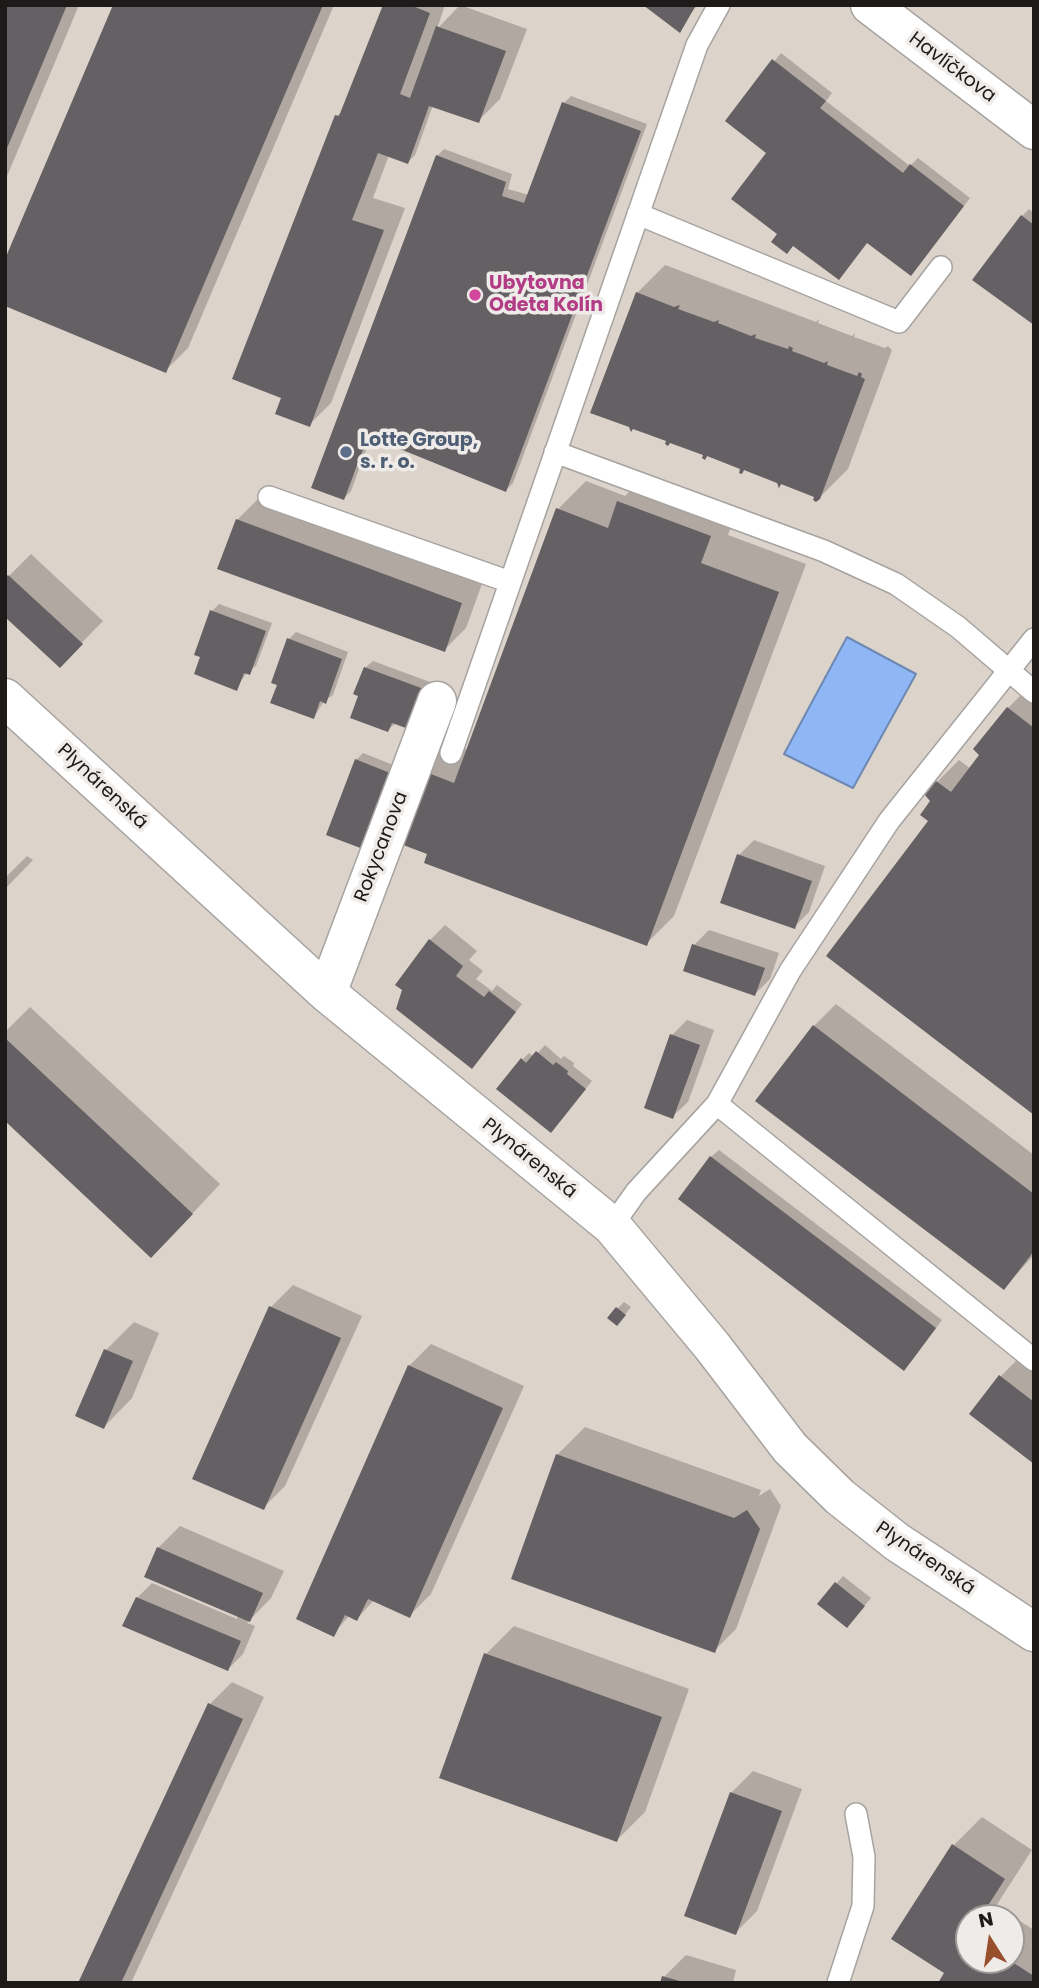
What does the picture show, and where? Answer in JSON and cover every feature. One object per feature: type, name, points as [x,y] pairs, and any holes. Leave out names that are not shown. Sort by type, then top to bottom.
[{"type":"street","name":"Havlíčkova","points":[[870,5],[1034,130]]},
{"type":"street","name":"Plynárenská","points":[[5,698],[327,993],[612,1226],[712,1346],[790,1448],[840,1497],[897,1542],[1034,1632]]},
{"type":"street","name":"Rokycanova","points":[[327,993],[437,701]]},
{"type":"lane","points":[[451,753],[697,45],[719,5]]},
{"type":"lane","points":[[638,214],[899,322],[941,267]]},
{"type":"lane","points":[[555,452],[824,551],[896,584],[958,627],[1034,692]]},
{"type":"lane","points":[[269,497],[510,582]]},
{"type":"lane","points":[[612,1226],[643,1185],[717,1104],[790,971],[889,821],[1034,639]]},
{"type":"lane","points":[[717,1104],[1034,1360]]},
{"type":"lane","points":[[838,1983],[863,1906],[864,1857],[856,1814]]},
{"type":"shaded area","points":[[5,5],[1034,5],[1034,1983],[5,1983]]},
{"type":"water","points":[[847,637],[916,674],[853,788],[784,754]]},
{"type":"building","points":[[5,5],[67,5],[5,153]]},
{"type":"building","points":[[113,5],[323,5],[166,373],[5,306],[5,259]]},
{"type":"building","points":[[383,5],[410,5],[430,13],[400,94],[410,98],[436,26],[506,51],[479,123],[429,106],[408,164],[378,153],[352,220],[384,230],[310,427],[275,414],[281,398],[232,379],[335,115],[339,116]]},
{"type":"building","points":[[643,5],[696,5],[680,33]]},
{"type":"building","points":[[772,59],[826,101],[820,108],[903,173],[910,164],[964,206],[911,276],[867,243],[839,280],[793,246],[787,254],[771,242],[777,234],[731,199],[766,153],[725,121]]},
{"type":"building","points":[[562,102],[641,131],[506,492],[368,436],[344,500],[311,488],[436,155],[506,182],[502,196],[524,203]]},
{"type":"building","points":[[1021,215],[1034,225],[1034,325],[972,280]]},
{"type":"building","points":[[636,292],[674,307],[680,305],[678,309],[714,322],[719,320],[718,323],[751,336],[756,334],[755,338],[788,349],[789,346],[793,348],[792,351],[824,363],[828,361],[827,365],[857,376],[859,372],[862,374],[861,377],[865,379],[820,499],[816,502],[814,497],[781,484],[779,488],[777,483],[744,470],[742,474],[739,473],[740,469],[707,456],[705,460],[703,455],[670,443],[668,446],[666,441],[633,429],[631,432],[629,427],[590,413]]},
{"type":"building","points":[[617,501],[711,536],[701,563],[779,592],[647,946],[424,863],[427,854],[390,840],[418,769],[454,783],[556,508],[608,528]]},
{"type":"building","points":[[236,519],[462,603],[445,652],[217,569]]},
{"type":"building","points":[[8,575],[83,644],[60,668],[5,617],[5,578]]},
{"type":"building","points":[[210,610],[266,631],[250,675],[244,673],[237,691],[194,674],[200,657],[194,655]]},
{"type":"building","points":[[287,638],[342,659],[326,704],[320,701],[314,719],[270,703],[277,685],[271,683]]},
{"type":"building","points":[[364,667],[432,692],[417,732],[392,723],[388,732],[350,718],[358,696],[353,694]]},
{"type":"building","points":[[1007,707],[1034,728],[1034,1115],[826,956],[928,821],[920,815],[930,801],[925,795],[936,781],[951,792],[979,755],[973,749]]},
{"type":"building","points":[[355,759],[400,777],[371,852],[326,835]]},
{"type":"building","points":[[737,854],[812,881],[795,929],[720,903]]},
{"type":"building","points":[[429,939],[463,966],[456,976],[484,997],[489,991],[516,1012],[472,1069],[396,1009],[402,990],[395,985]]},
{"type":"building","points":[[692,944],[765,968],[755,996],[683,971]]},
{"type":"building","points":[[813,1025],[1034,1194],[1034,1251],[1004,1290],[755,1101]]},
{"type":"building","points":[[670,1034],[700,1045],[673,1119],[644,1108]]},
{"type":"building","points":[[5,1038],[193,1214],[151,1258],[5,1121]]},
{"type":"building","points":[[536,1051],[553,1065],[556,1062],[568,1071],[567,1074],[586,1089],[551,1133],[496,1089],[521,1058],[526,1063]]},
{"type":"building","points":[[710,1156],[936,1328],[904,1371],[678,1199]]},
{"type":"building","points":[[269,1306],[341,1338],[264,1510],[192,1479]]},
{"type":"building","points":[[616,1307],[626,1315],[617,1326],[607,1318]]},
{"type":"building","points":[[104,1349],[133,1361],[104,1429],[75,1416]]},
{"type":"building","points":[[408,1365],[503,1408],[410,1618],[368,1599],[357,1621],[345,1615],[334,1637],[296,1619]]},
{"type":"building","points":[[999,1375],[1034,1402],[1034,1464],[969,1414]]},
{"type":"building","points":[[556,1454],[734,1518],[747,1510],[760,1529],[715,1653],[511,1579]]},
{"type":"building","points":[[157,1547],[263,1593],[250,1622],[144,1577]]},
{"type":"building","points":[[835,1582],[865,1606],[847,1628],[817,1604]]},
{"type":"building","points":[[136,1597],[241,1641],[228,1671],[122,1626]]},
{"type":"building","points":[[484,1653],[662,1717],[617,1842],[439,1778]]},
{"type":"building","points":[[208,1703],[243,1719],[121,1983],[78,1983]]},
{"type":"building","points":[[730,1792],[782,1811],[736,1935],[684,1916]]},
{"type":"building","points":[[952,1844],[1005,1879],[989,1904],[955,1904],[955,1974],[1025,1974],[1025,1970],[1034,1976],[1034,1983],[938,1983],[944,1973],[891,1939]]},
{"type":"building","points":[[662,1976],[683,1982],[683,1983],[660,1983]]},
{"type":"place","name":"Ubytovna Odeta Kolín","points":[[475,295]]},
{"type":"place","name":"Lotte Group, s. r. o.","points":[[346,452]]}]
